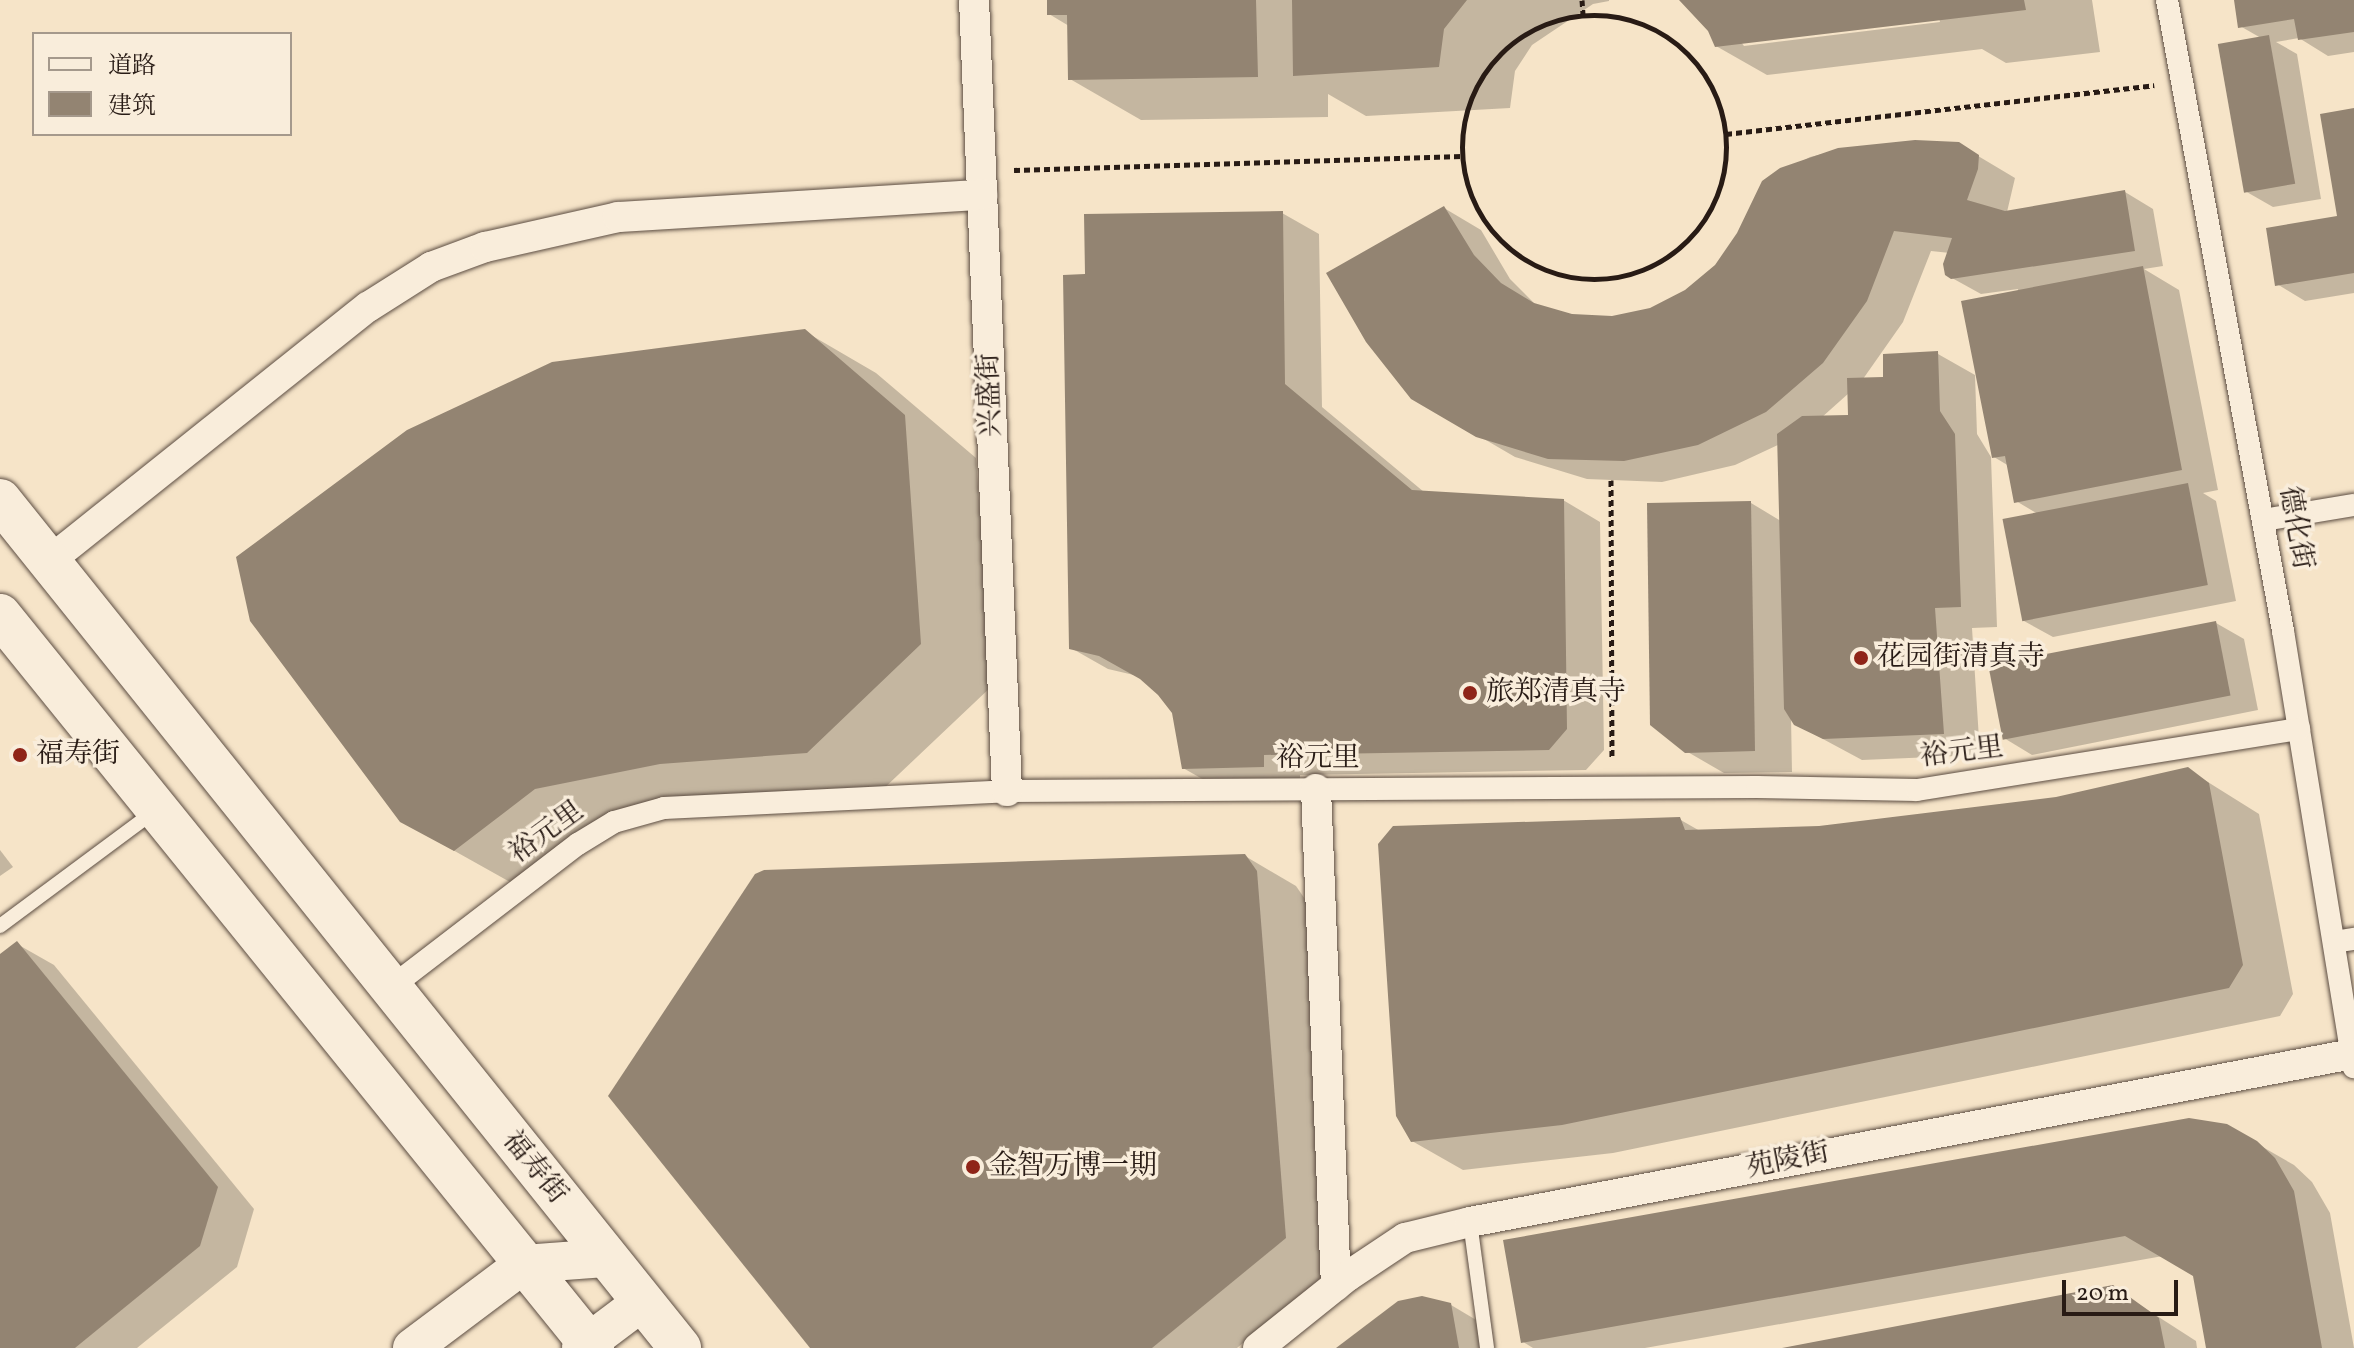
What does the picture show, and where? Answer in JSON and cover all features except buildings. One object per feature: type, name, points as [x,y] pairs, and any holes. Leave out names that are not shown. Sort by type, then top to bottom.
[{"type":"main road","name":"福寿街","points":[[0,500],[680,1348]]},
{"type":"main road","points":[[0,615],[588,1346]]},
{"type":"street","name":"兴盛街","points":[[974,0],[1007,791]]},
{"type":"street","name":"德化街","points":[[2167,0],[2299,729],[2344,941],[2353,1061]]},
{"type":"street","points":[[48,562],[368,307],[431,267],[485,247],[618,217],[982,183]]},
{"type":"street","points":[[2263,520],[2354,505]]},
{"type":"street","name":"裕元里","points":[[390,988],[578,844],[614,822],[664,808],[1007,791],[1612,787],[1917,790],[2299,729]]},
{"type":"street","points":[[1316,789],[1336,1286]]},
{"type":"street","name":"苑陵街","points":[[1258,1348],[1336,1286],[1405,1238],[1470,1222],[2353,1061]]},
{"type":"street","points":[[412,1348],[524,1264],[605,1258]]},
{"type":"street","points":[[588,1346],[642,1302]]},
{"type":"lane","points":[[0,926],[158,808]]},
{"type":"lane","points":[[1470,1222],[1487,1348]]},
{"type":"path","points":[[1582,0],[1583,15]]},
{"type":"path","points":[[1583,15],[1610,16],[1637,22],[1685,50],[1716,94],[1726,134],[1724,175],[1716,201],[1702,225],[1683,246],[1660,262],[1608,279],[1553,274],[1528,262],[1506,246],[1487,226],[1473,202],[1462,156],[1464,120],[1473,93],[1487,69],[1506,48],[1529,32],[1555,21],[1583,15]]},
{"type":"path","points":[[1726,134],[2183,81]]},
{"type":"path","points":[[982,183],[1462,156]]},
{"type":"path","points":[[1611,480],[1612,787]]},
{"type":"place","name":"花园街清真寺","points":[[1861,658]]},
{"type":"place","name":"旅郑清真寺","points":[[1470,693]]},
{"type":"place","name":"福寿街","points":[[20,755]]},
{"type":"place","name":"金智万博一期","points":[[973,1167]]}]
